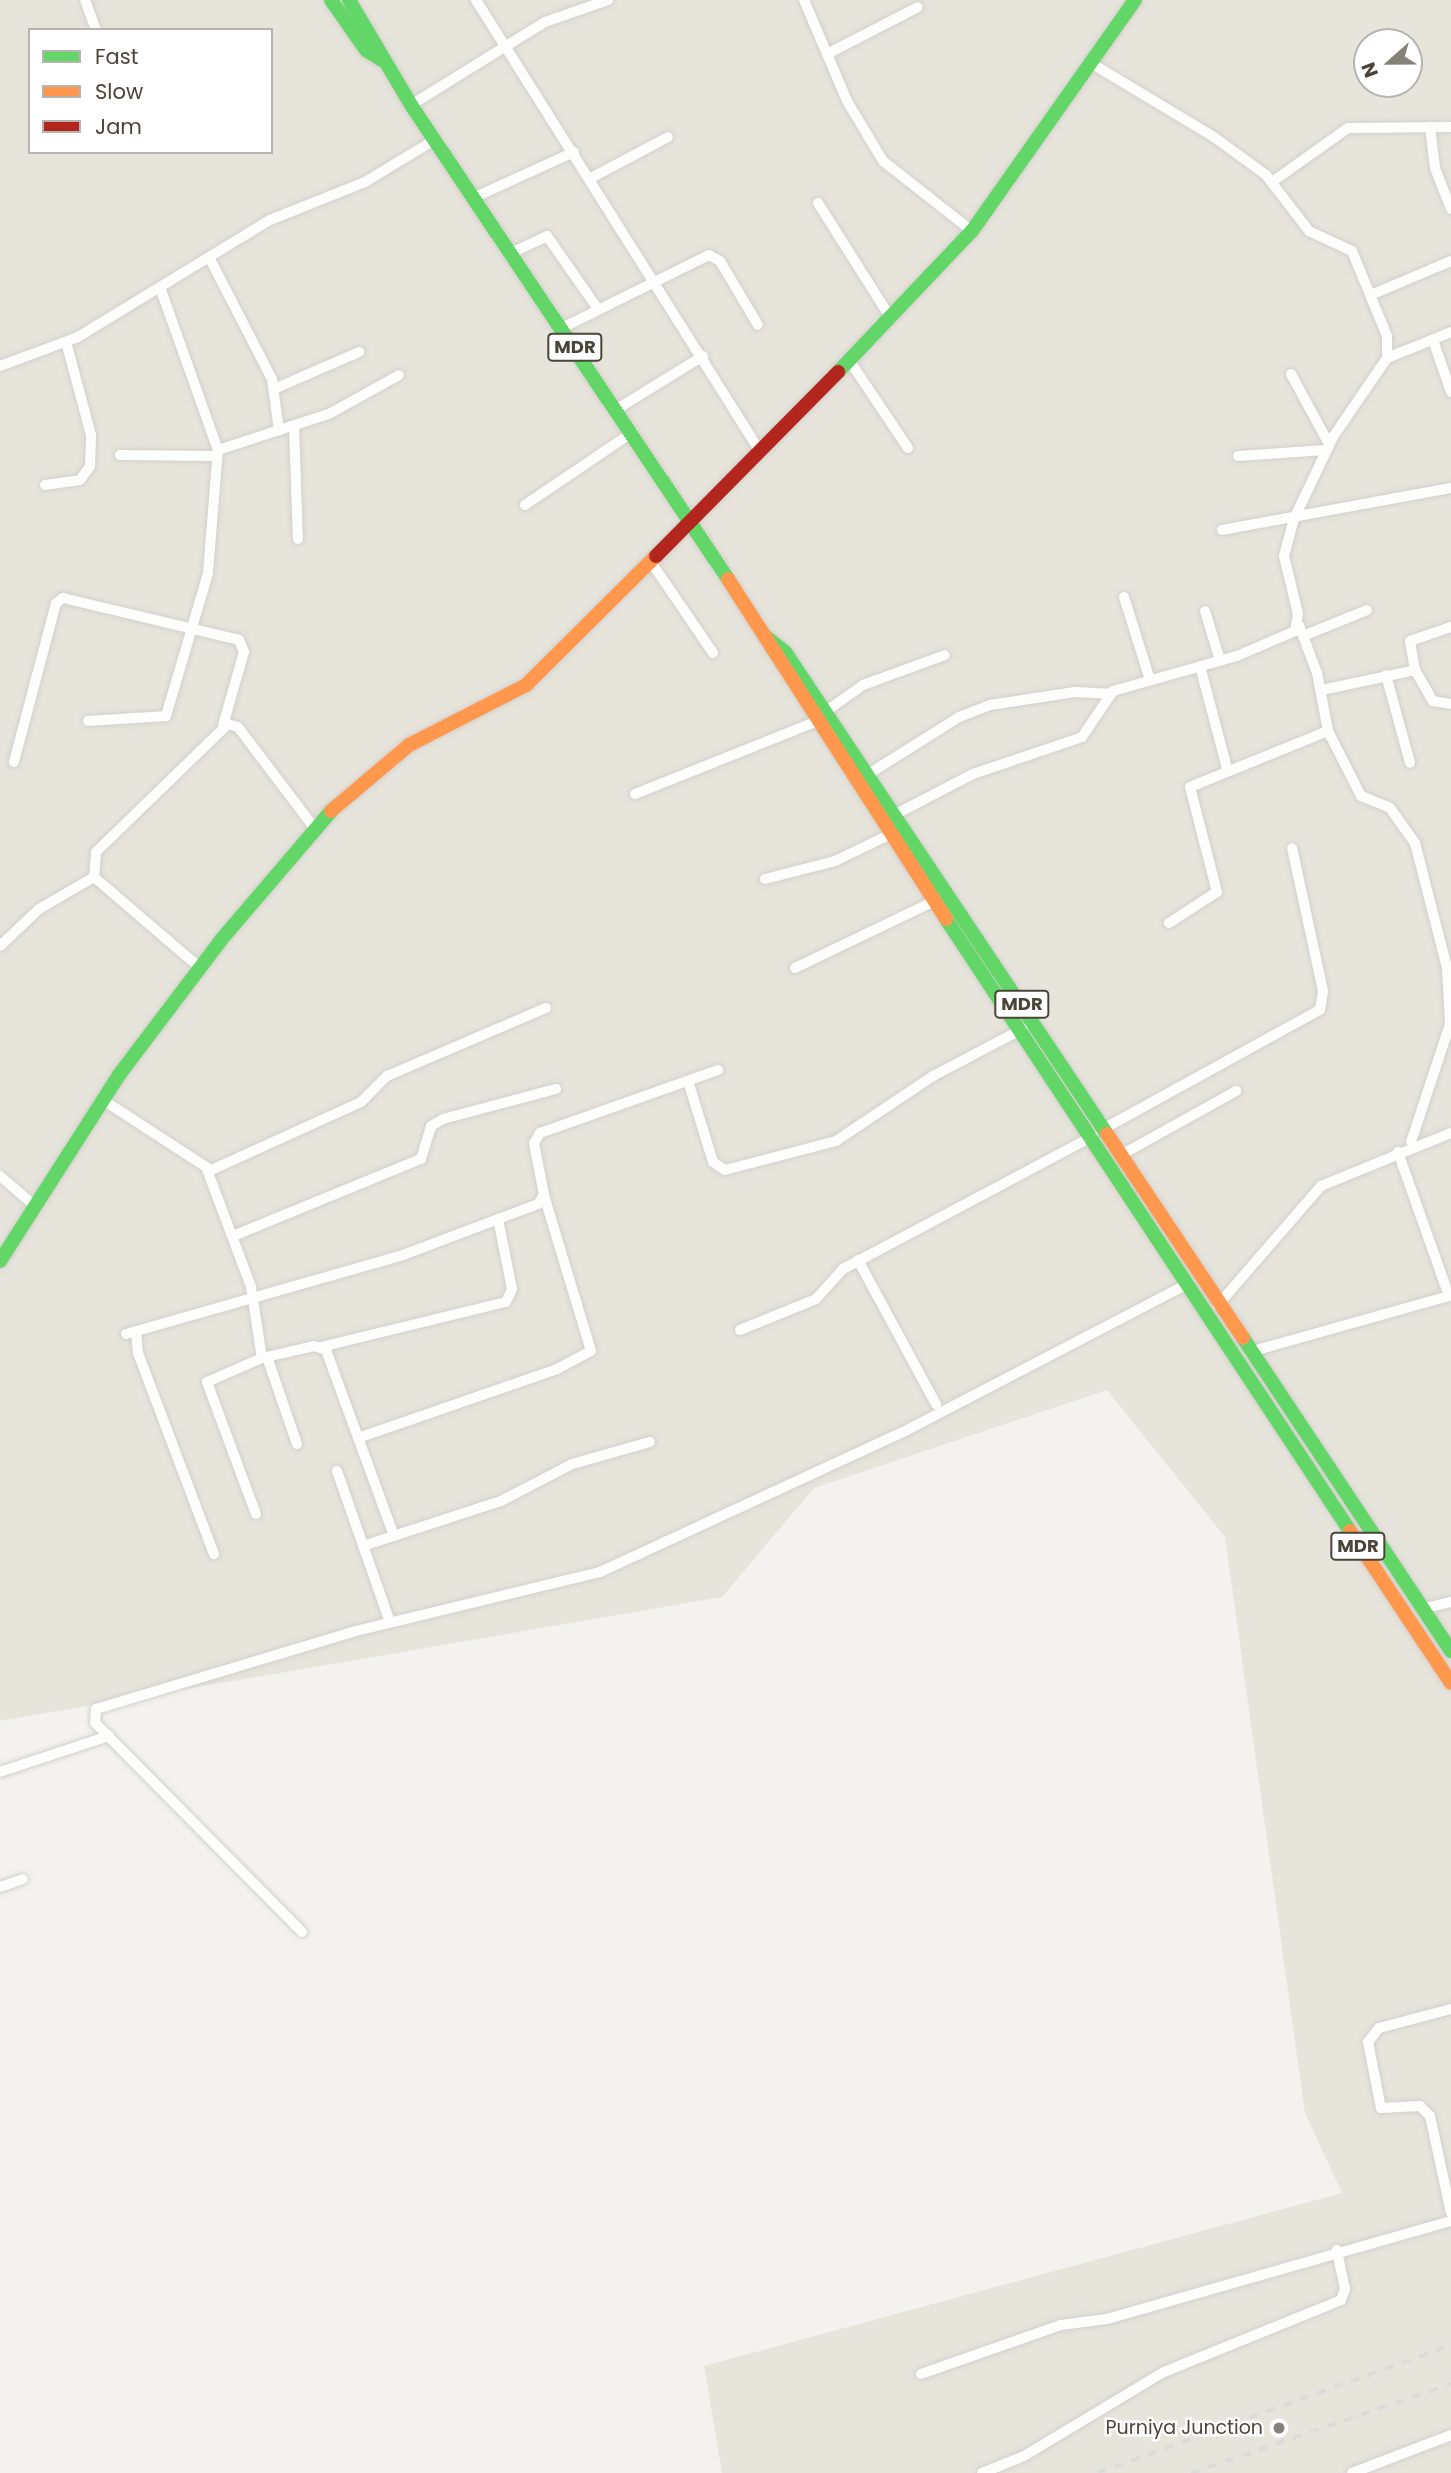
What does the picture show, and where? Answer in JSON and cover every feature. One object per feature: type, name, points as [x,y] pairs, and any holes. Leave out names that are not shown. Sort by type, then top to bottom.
[{"type":"main road","name":"MDR","points":[[331,0],[366,50],[382,60]]},
{"type":"main road","name":"MDR","points":[[349,0],[411,105],[633,432],[820,717],[891,834],[942,897],[1099,1132],[1209,1316],[1451,1682]]},
{"type":"main road","points":[[0,1261],[103,1100],[200,968],[316,830],[381,762],[527,685],[761,453],[972,231],[1094,65],[1135,0]]},
{"type":"main road","name":"MDR","points":[[820,717],[867,775],[894,815],[1022,1029],[1083,1108]]},
{"type":"main road","name":"MDR","points":[[1099,1132],[1121,1155],[1272,1376],[1451,1651]]},
{"type":"street","points":[[85,0],[95,28]]},
{"type":"street","points":[[476,0],[703,356],[761,453]]},
{"type":"street","points":[[411,105],[545,22],[608,0]]},
{"type":"street","points":[[804,0],[827,54],[883,161],[972,231]]},
{"type":"street","points":[[827,54],[918,7]]},
{"type":"street","points":[[1094,65],[1214,137],[1272,182],[1309,231],[1352,251],[1373,294],[1387,336],[1387,358],[1327,447],[1294,519],[1284,556],[1299,625],[1322,690],[1328,731],[1361,796],[1390,808],[1415,843],[1447,968],[1450,1024],[1411,1142]]},
{"type":"street","points":[[1430,127],[1435,168],[1451,209]]},
{"type":"street","points":[[1272,182],[1348,128],[1451,127]]},
{"type":"street","points":[[590,178],[668,137]]},
{"type":"street","points":[[0,366],[66,342],[161,290],[270,220],[365,182],[434,140]]},
{"type":"street","points":[[473,198],[574,152]]},
{"type":"street","points":[[818,204],[890,317]]},
{"type":"street","points":[[511,254],[547,236],[598,309]]},
{"type":"street","points":[[562,328],[655,280],[715,257],[758,325]]},
{"type":"street","points":[[211,259],[274,390],[279,431]]},
{"type":"street","points":[[1373,294],[1451,261]]},
{"type":"street","points":[[88,721],[163,719],[194,627],[208,573],[217,453],[161,290]]},
{"type":"street","points":[[1387,358],[1451,332]]},
{"type":"street","points":[[1433,340],[1451,393]]},
{"type":"street","points":[[45,485],[80,480],[90,466],[89,423],[66,342]]},
{"type":"street","points":[[274,390],[359,352]]},
{"type":"street","points":[[617,409],[703,356]]},
{"type":"street","points":[[849,360],[908,448]]},
{"type":"street","points":[[120,455],[217,453],[294,427],[399,374]]},
{"type":"street","points":[[1291,374],[1327,447]]},
{"type":"street","points":[[294,427],[298,539]]},
{"type":"street","points":[[525,505],[633,432]]},
{"type":"street","points":[[1238,456],[1327,447]]},
{"type":"street","points":[[1222,530],[1294,519],[1451,488]]},
{"type":"street","points":[[651,562],[713,653]]},
{"type":"street","points":[[1124,597],[1150,680]]},
{"type":"street","points":[[14,762],[60,599],[194,627],[244,647],[223,725],[96,852],[94,877]]},
{"type":"street","points":[[1303,636],[1367,610]]},
{"type":"street","points":[[1205,611],[1220,660]]},
{"type":"street","points":[[867,775],[959,717],[990,705],[1075,692],[1108,694],[1284,638],[1299,625]]},
{"type":"street","points":[[1451,627],[1410,641],[1415,670],[1433,701],[1451,704]]},
{"type":"street","points":[[635,794],[820,717],[863,685],[945,655]]},
{"type":"street","points":[[1200,666],[1227,768]]},
{"type":"street","points":[[1322,690],[1415,670]]},
{"type":"street","points":[[1386,675],[1410,763]]},
{"type":"street","points":[[894,815],[982,771],[1082,737],[1108,694]]},
{"type":"street","points":[[223,725],[237,727],[316,830]]},
{"type":"street","points":[[1169,923],[1215,897],[1188,790],[1227,768],[1328,731]]},
{"type":"street","points":[[765,879],[835,861],[891,834]]},
{"type":"street","points":[[740,1330],[816,1299],[859,1261],[1320,1010],[1323,991],[1292,848]]},
{"type":"street","points":[[0,946],[38,909],[94,877]]},
{"type":"street","points":[[94,877],[200,968]]},
{"type":"street","points":[[795,968],[942,897]]},
{"type":"street","points":[[209,1171],[361,1101],[387,1076],[546,1008]]},
{"type":"street","points":[[688,1082],[713,1162],[724,1170],[836,1141],[924,1082],[1022,1029]]},
{"type":"street","points":[[358,1438],[557,1370],[591,1351],[544,1195],[534,1143],[540,1133],[718,1070]]},
{"type":"street","points":[[233,1236],[421,1158],[431,1126],[443,1119],[556,1089]]},
{"type":"street","points":[[1121,1155],[1236,1091]]},
{"type":"street","points":[[103,1100],[209,1171],[253,1294],[265,1358],[297,1444]]},
{"type":"street","points":[[1209,1316],[1321,1186],[1398,1152],[1451,1133]]},
{"type":"street","points":[[1253,1351],[1434,1304],[1451,1292],[1398,1152]]},
{"type":"street","points":[[0,1176],[35,1206]]},
{"type":"street","points":[[214,1554],[131,1332],[253,1294],[403,1255],[538,1204],[544,1195]]},
{"type":"street","points":[[256,1514],[207,1382],[265,1358],[321,1348],[506,1301],[512,1289],[498,1219]]},
{"type":"street","points":[[859,1261],[936,1404]]},
{"type":"street","points":[[302,1933],[109,1736],[93,1718],[96,1709],[390,1622],[611,1567],[907,1430],[1189,1283]]},
{"type":"street","points":[[321,1348],[394,1536]]},
{"type":"street","points":[[363,1546],[500,1500],[572,1464],[650,1442]]},
{"type":"street","points":[[337,1471],[390,1622]]},
{"type":"street","points":[[1422,1609],[1451,1602]]},
{"type":"street","points":[[0,1772],[109,1736]]},
{"type":"street","points":[[0,1887],[23,1879]]},
{"type":"street","points":[[1451,2010],[1379,2028],[1368,2042],[1381,2108],[1420,2106],[1430,2116],[1451,2213]]},
{"type":"street","points":[[921,2374],[1061,2325],[1107,2319],[1337,2250],[1451,2221]]},
{"type":"street","points":[[982,2473],[1035,2450],[1164,2372],[1341,2300],[1337,2250]]},
{"type":"street","points":[[1352,2473],[1451,2435]]},
{"type":"shaded area","points":[[0,0],[1451,0],[1451,2473],[722,2473],[704,2366],[1342,2193],[1305,2113],[1225,1537],[1107,1390],[814,1488],[722,1597],[0,1721]]},
{"type":"railway","points":[[1097,2473],[1451,2345]]},
{"type":"railway","points":[[1191,2473],[1451,2384]]},
{"type":"traffic: fast","points":[[331,0],[366,50],[382,60]]},
{"type":"traffic: fast","points":[[349,0],[411,105],[728,579]]},
{"type":"traffic: fast","points":[[838,372],[972,231],[1135,0]]},
{"type":"traffic: fast","points":[[766,637],[785,652],[1107,1134]]},
{"type":"traffic: fast","points":[[0,1261],[119,1075],[221,940],[331,811]]},
{"type":"traffic: fast","points":[[946,919],[1350,1531]]},
{"type":"traffic: fast","points":[[1243,1338],[1451,1651]]},
{"type":"traffic: slow","points":[[331,811],[409,745],[526,685],[656,556]]},
{"type":"traffic: slow","points":[[728,579],[946,919]]},
{"type":"traffic: slow","points":[[1107,1134],[1243,1338]]},
{"type":"traffic: slow","points":[[1350,1531],[1451,1683]]},
{"type":"traffic: jam","points":[[656,556],[838,372]]},
{"type":"place","name":"Purniya Junction","points":[[1279,2428]]}]
